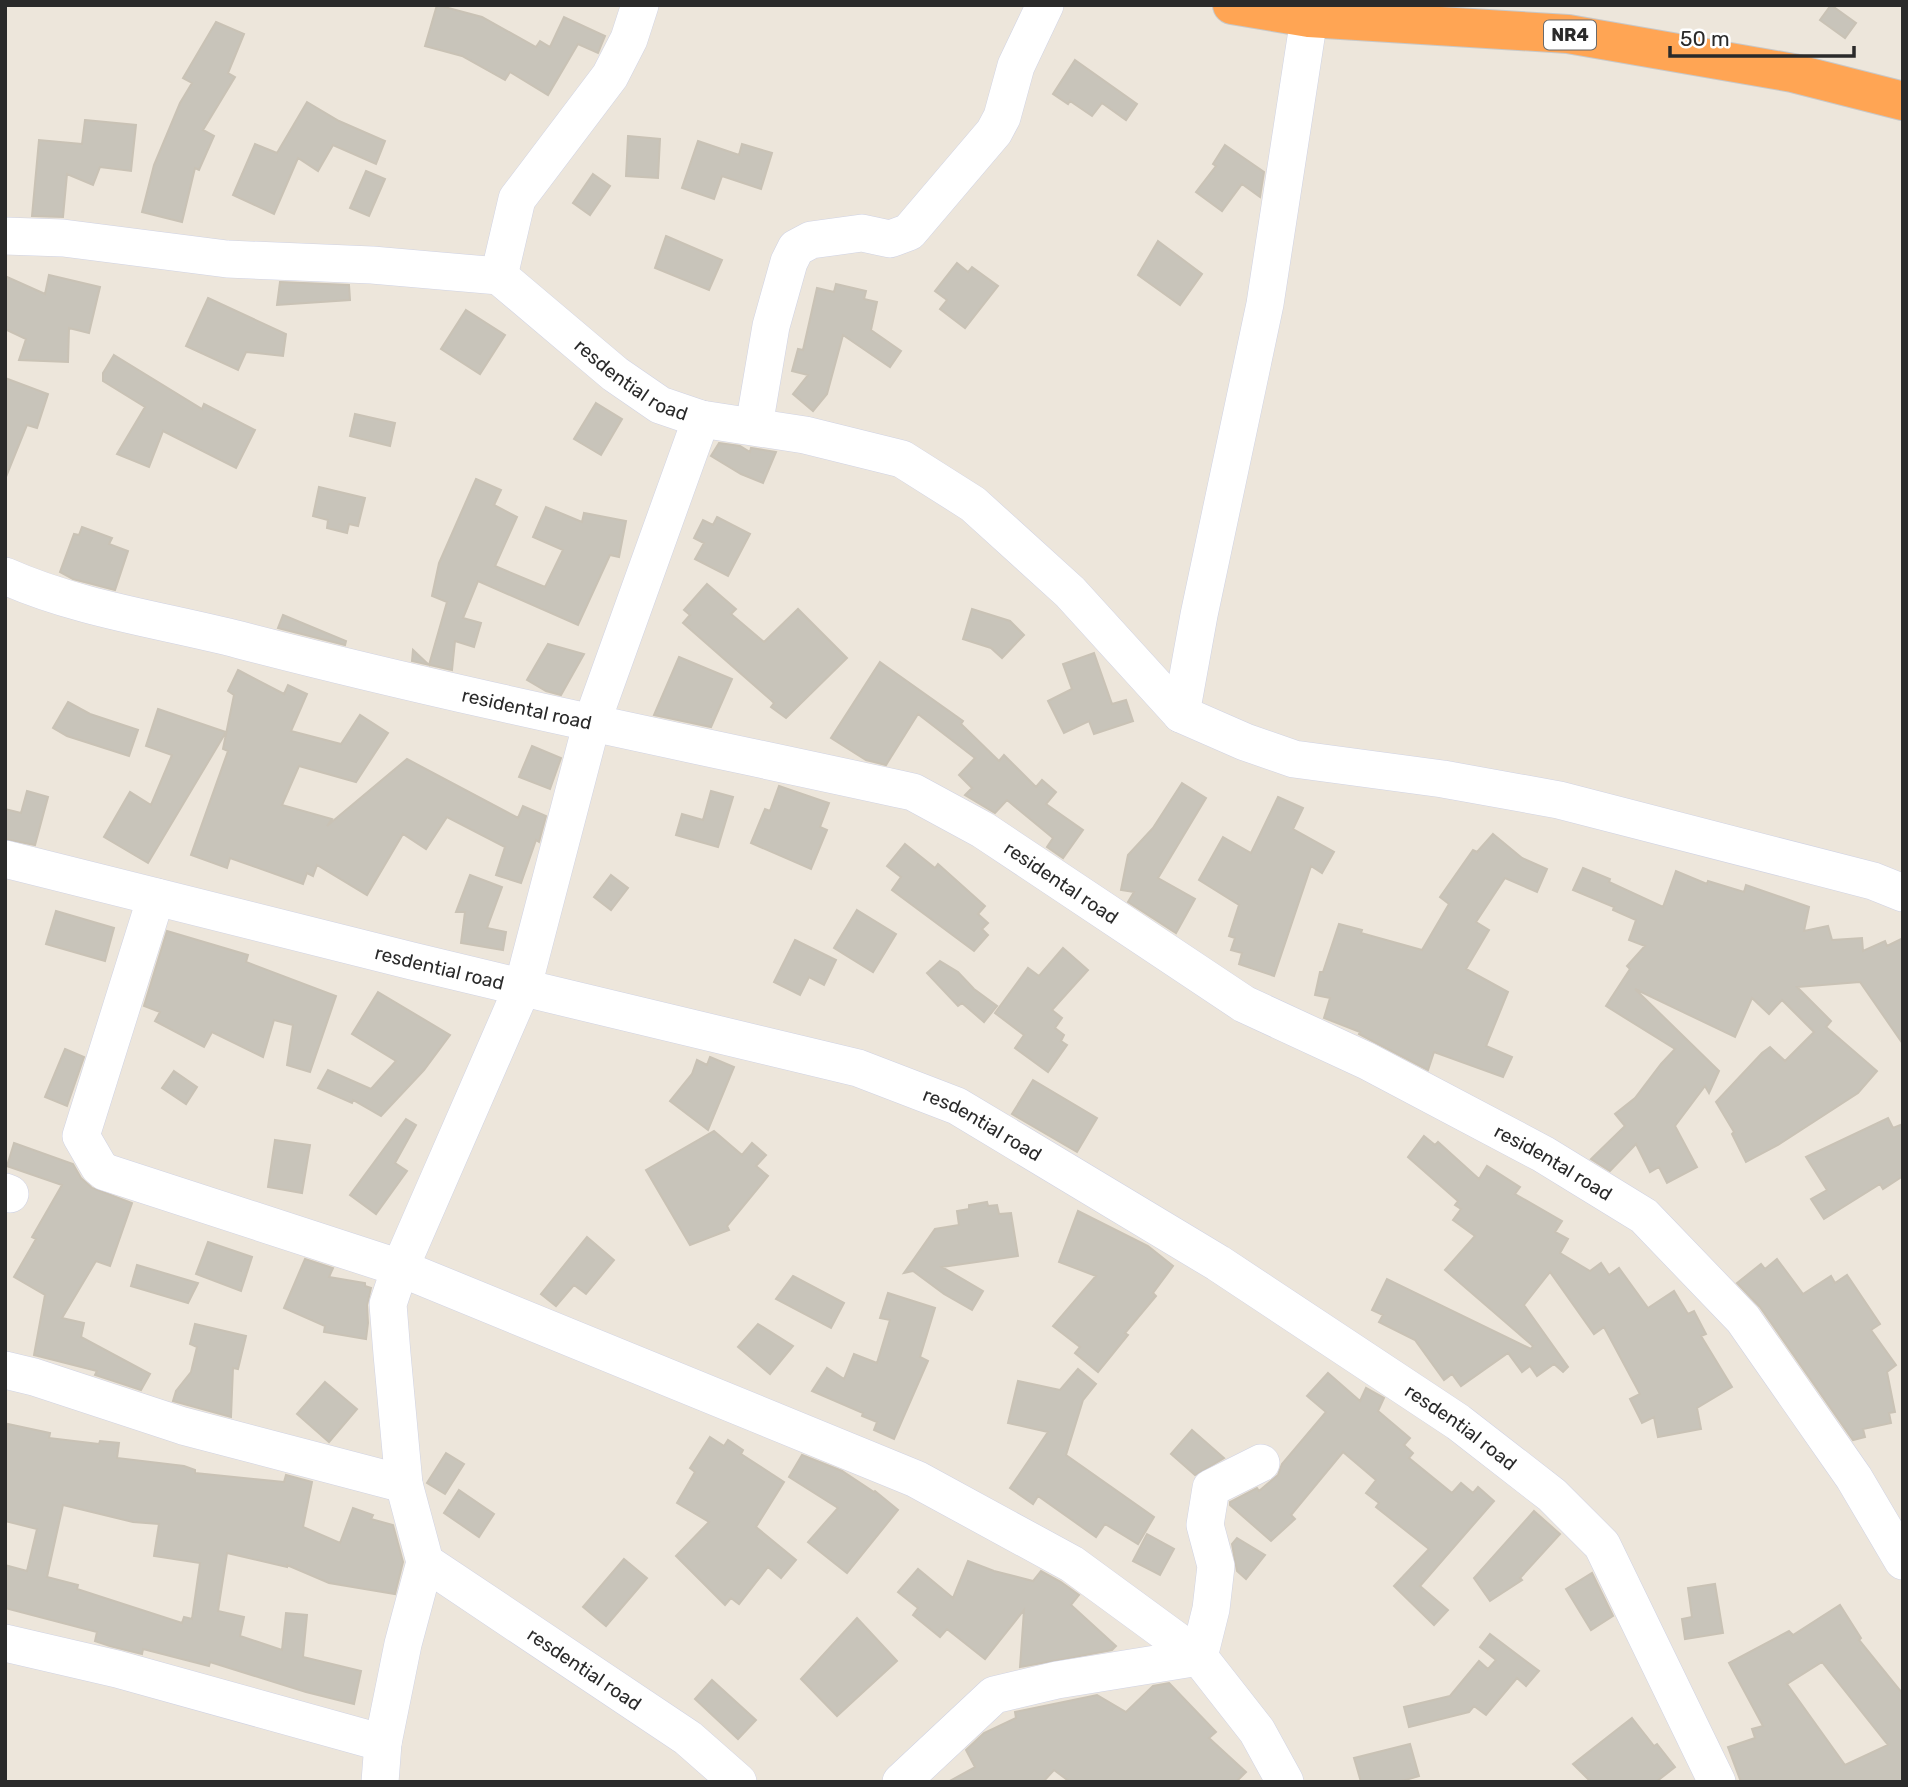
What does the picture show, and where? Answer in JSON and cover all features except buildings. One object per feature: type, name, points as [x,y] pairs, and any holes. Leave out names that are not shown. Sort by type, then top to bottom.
[{"type":"highway","name":"NR4","points":[[1232,5],[1309,18],[1568,34],[1793,73],[1903,101]]},
{"type":"street","points":[[5,236],[62,238],[227,259],[372,265],[499,276],[517,199],[610,76],[629,39],[640,5]]},
{"type":"street","points":[[754,426],[771,326],[789,262],[796,248],[811,240],[862,233],[890,239],[909,232],[994,132],[1002,117],[1016,66],[1045,5]]},
{"type":"street","points":[[1309,18],[1265,304],[1199,615],[1181,714],[1245,742],[1294,759],[1443,779],[1559,800],[1873,881],[1903,893]]},
{"type":"street","name":"resdential road","points":[[499,276],[615,374],[660,405],[701,419],[805,435],[902,459],[974,504],[1070,592],[1181,714]]},
{"type":"street","points":[[380,1782],[383,1743],[403,1644],[425,1562],[404,1484],[388,1304],[400,1268],[523,986],[592,722],[701,419]]},
{"type":"street","name":"residental road","points":[[5,576],[90,605],[306,657],[913,792],[984,830],[1244,1003],[1367,1061],[1543,1154],[1644,1216],[1743,1319],[1854,1478],[1903,1561]]},
{"type":"street","name":"resdential road","points":[[5,859],[412,961],[858,1068],[957,1106],[1218,1263],[1458,1423],[1552,1495],[1602,1545],[1717,1782]]},
{"type":"street","points":[[156,897],[81,1136],[99,1167],[105,1172],[400,1268],[916,1479],[1072,1564],[1199,1657],[1257,1731],[1285,1782]]},
{"type":"street","points":[[5,1370],[183,1426],[404,1484]]},
{"type":"street","points":[[1199,1657],[1211,1609],[1216,1566],[1205,1525],[1211,1488],[1261,1462]]},
{"type":"street","name":"resdential road","points":[[425,1562],[688,1738],[738,1782]]},
{"type":"street","points":[[5,1643],[117,1669],[383,1743]]},
{"type":"street","points":[[901,1782],[994,1695],[1057,1680],[1199,1657]]}]
